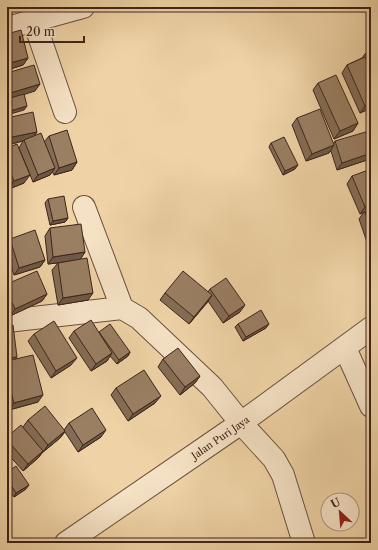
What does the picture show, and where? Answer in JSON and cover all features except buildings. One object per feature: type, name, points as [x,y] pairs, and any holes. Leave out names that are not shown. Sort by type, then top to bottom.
[{"type":"street","points":[[7,28],[83,7]]},
{"type":"street","points":[[34,21],[65,112]]},
{"type":"street","points":[[84,207],[122,308]]},
{"type":"street","points":[[7,321],[122,308],[139,318],[212,387],[234,415],[274,459],[283,475],[304,543]]},
{"type":"street","name":"Jalan Puri Jaya","points":[[66,543],[234,415],[345,348],[371,328]]},
{"type":"street","points":[[345,348],[371,406]]}]
